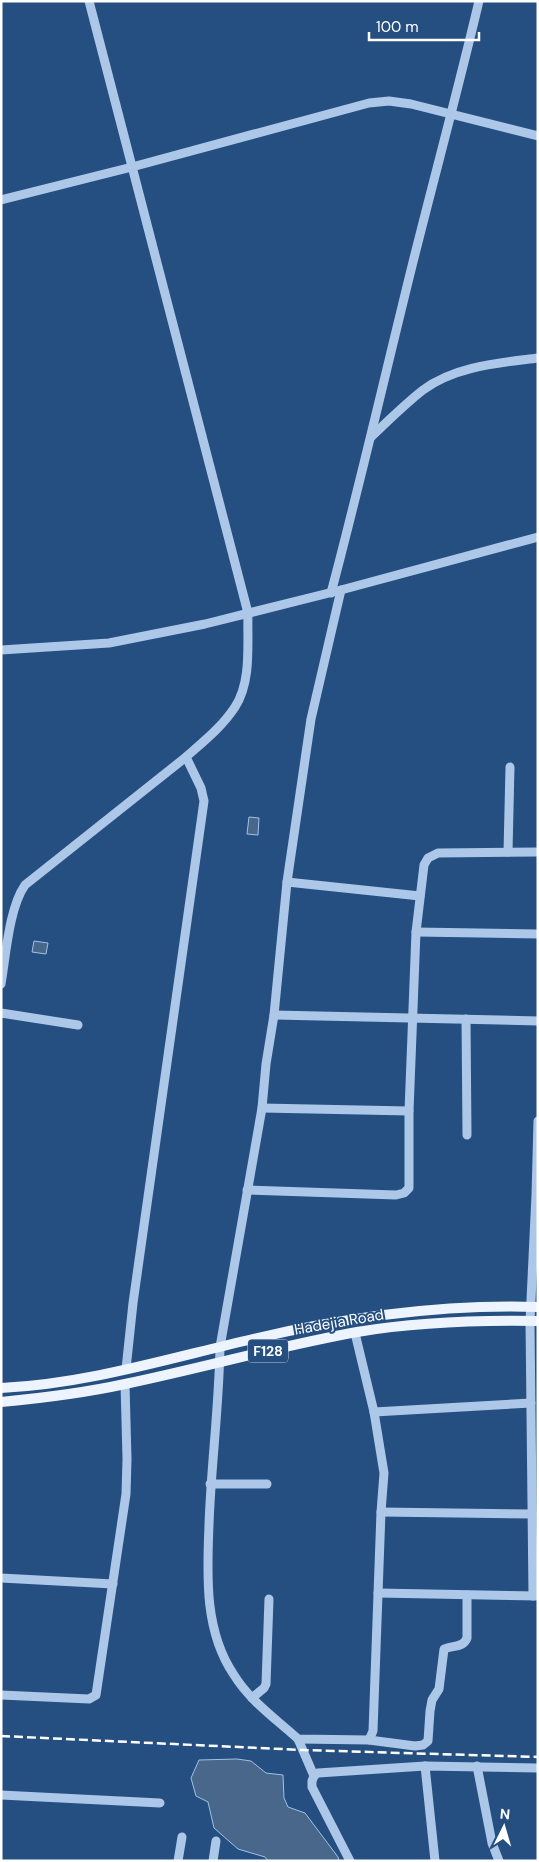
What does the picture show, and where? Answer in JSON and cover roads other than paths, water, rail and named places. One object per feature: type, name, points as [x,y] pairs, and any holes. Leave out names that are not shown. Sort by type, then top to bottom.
[{"type":"main road","name":"Hadejia Road","points":[[1,1388],[53,1383],[126,1370],[296,1330],[379,1316],[427,1310],[534,1307]]},
{"type":"main road","name":"Hadejia Road","points":[[1,1402],[75,1393],[125,1384],[355,1333],[418,1324],[460,1321],[534,1321]]},
{"type":"street","points":[[1,984],[14,908],[18,895],[26,884],[209,737],[235,707],[243,690],[247,656],[248,613],[89,1]]},
{"type":"street","points":[[331,593],[479,1]]},
{"type":"street","points":[[1,200],[369,103],[389,101],[411,104],[538,136]]},
{"type":"street","points":[[370,437],[424,390],[453,374],[498,364],[538,358]]},
{"type":"street","points":[[1,650],[109,643],[205,624],[331,593],[538,537]]},
{"type":"street","points":[[314,1776],[298,1739],[252,1698],[234,1676],[223,1656],[214,1629],[208,1596],[210,1484],[220,1347],[230,1300],[262,1108],[266,1064],[274,1015],[287,882],[311,719],[341,590]]},
{"type":"street","points":[[126,1370],[133,1304],[204,801],[201,788],[186,757]]},
{"type":"street","points":[[508,852],[510,767]]},
{"type":"street","points":[[247,1190],[396,1195],[404,1193],[409,1188],[409,1111],[416,932],[424,865],[428,858],[438,853],[538,852]]},
{"type":"street","points":[[287,882],[420,896]]},
{"type":"street","points":[[416,932],[538,934]]},
{"type":"street","points":[[1,1013],[78,1025]]},
{"type":"street","points":[[274,1015],[538,1021]]},
{"type":"street","points":[[466,1020],[467,1135]]},
{"type":"street","points":[[262,1108],[409,1111]]},
{"type":"street","points":[[378,1593],[535,1596],[532,1514],[535,1445],[531,1403],[538,1121]]},
{"type":"street","points":[[355,1333],[374,1412],[384,1473],[372,1732],[370,1740]]},
{"type":"street","points":[[1,1694],[89,1699],[94,1698],[96,1695],[126,1494],[125,1384]]},
{"type":"street","points":[[374,1412],[531,1403]]},
{"type":"street","points":[[210,1484],[267,1484]]},
{"type":"street","points":[[381,1512],[532,1514]]},
{"type":"street","points":[[1,1578],[113,1584]]},
{"type":"street","points":[[298,1739],[370,1740],[415,1746],[423,1745],[428,1741],[430,1711],[432,1700],[439,1689],[444,1649],[461,1645],[467,1638],[467,1595]]},
{"type":"street","points":[[252,1698],[266,1684],[269,1599]]},
{"type":"street","points":[[425,1766],[435,1861]]},
{"type":"street","points":[[350,1861],[312,1787],[314,1776],[318,1773],[425,1766],[537,1768],[538,1772]]},
{"type":"street","points":[[477,1766],[492,1843],[499,1861]]},
{"type":"street","points":[[1,1795],[160,1803]]},
{"type":"street","points":[[178,1861],[182,1837]]},
{"type":"street","points":[[213,1861],[216,1841]]},
{"type":"water","points":[[249,817],[259,818],[258,835],[247,834]]},
{"type":"water","points":[[34,941],[48,943],[46,954],[32,952]]},
{"type":"water","points":[[237,1759],[251,1761],[266,1773],[283,1775],[284,1798],[288,1807],[305,1813],[339,1861],[268,1861],[265,1857],[238,1849],[214,1828],[208,1802],[196,1796],[191,1778],[199,1760]]},
{"type":"railway","points":[[1,1736],[302,1750],[538,1757]]}]
